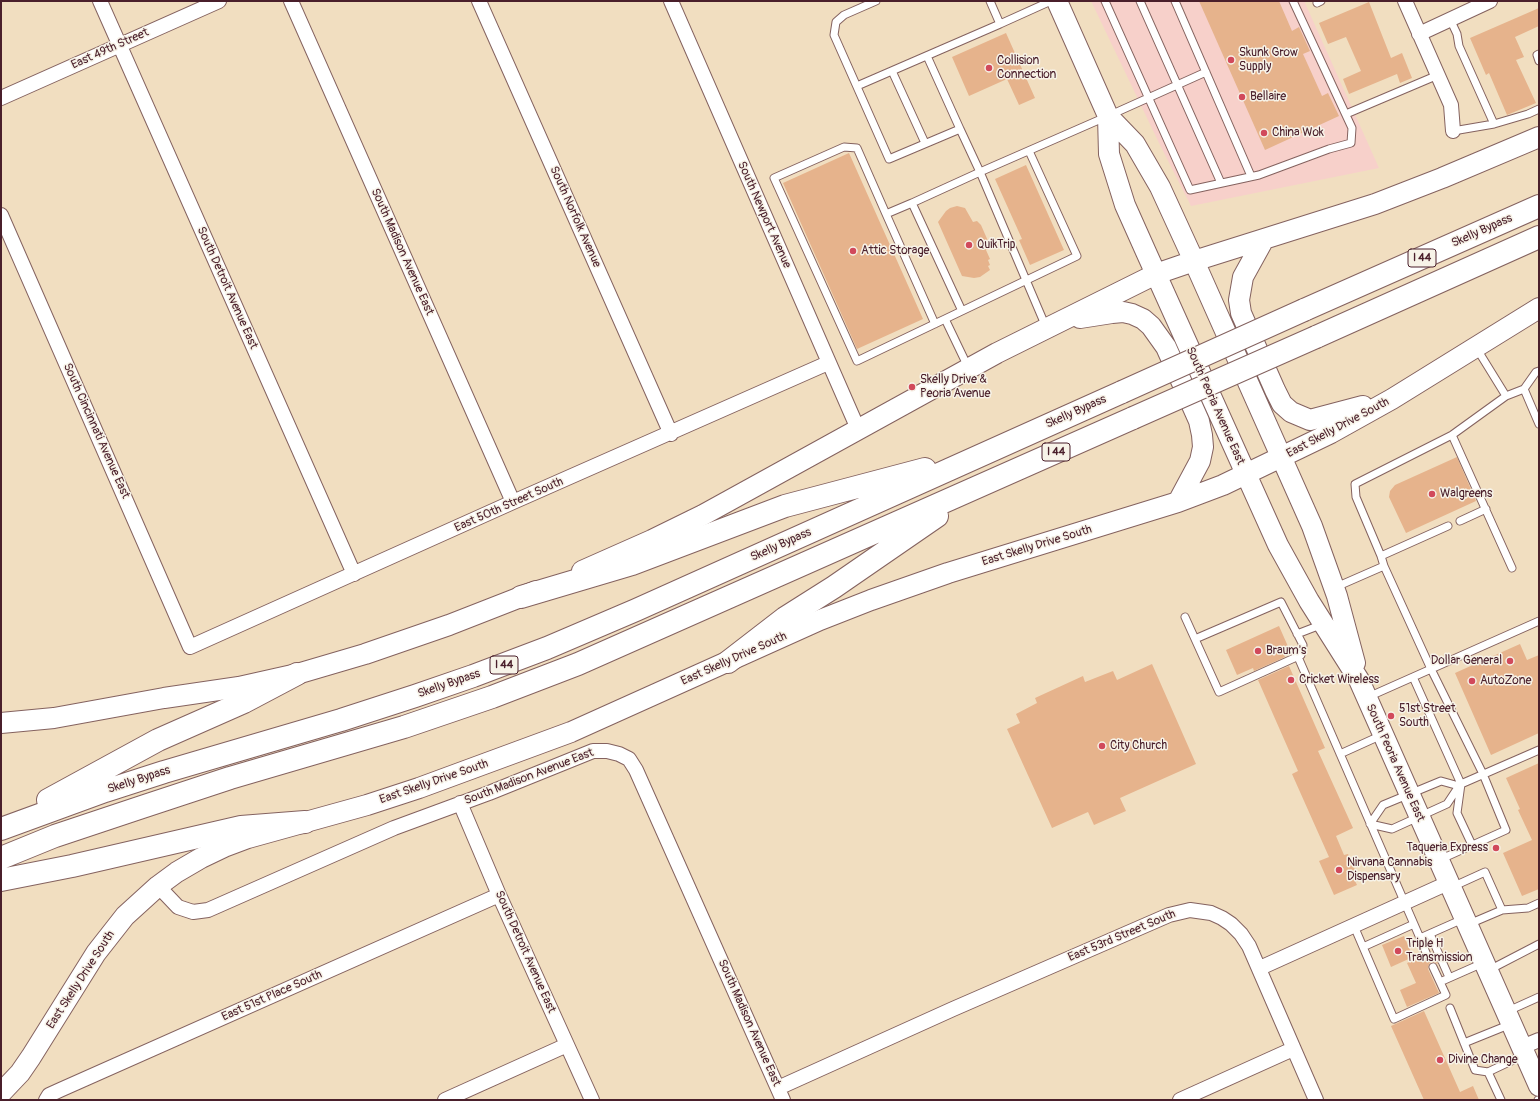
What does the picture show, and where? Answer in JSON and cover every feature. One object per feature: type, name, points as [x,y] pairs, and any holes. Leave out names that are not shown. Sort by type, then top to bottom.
[{"type":"highway","name":"Skelly Bypass","points":[[1,829],[105,791],[341,720],[465,679],[532,654],[636,610],[1539,206]]},
{"type":"highway","name":"I 44","points":[[1,858],[55,836],[149,804],[230,778],[404,727],[492,697],[578,664],[980,487],[1539,237]]},
{"type":"highway","points":[[521,597],[632,564],[785,506],[988,452]]},
{"type":"highway","points":[[728,662],[785,618],[834,587],[980,487]]},
{"type":"highway","points":[[1,825],[158,740],[244,702],[297,674]]},
{"type":"highway","points":[[1,880],[72,866],[241,827],[305,822]]},
{"type":"main road","name":"South Peoria Avenue East","points":[[1057,1],[1108,116],[1136,144],[1160,187],[1312,526],[1334,588],[1363,689],[1508,1018],[1529,1047],[1539,1086]]},
{"type":"main road","name":"South Peoria Avenue East","points":[[1108,116],[1109,154],[1125,205],[1278,545],[1309,601],[1363,689]]},
{"type":"main road","points":[[1,724],[54,718],[156,699],[239,686],[297,674],[365,654],[449,625],[521,597],[652,540],[703,515],[968,368],[1156,274],[1375,204],[1449,176],[1539,137]]},
{"type":"main road","points":[[1264,239],[1243,277],[1239,300],[1241,313],[1282,404],[1291,412],[1310,420],[1392,399]]},
{"type":"main road","name":"East Skelly Drive South","points":[[1,1093],[20,1073],[32,1057],[96,953],[111,932],[129,912],[158,886],[177,872],[224,847],[248,838],[412,790],[493,761],[571,732],[820,620],[870,600],[948,573],[1178,502],[1246,475],[1392,399],[1539,308]]},
{"type":"main road","points":[[1054,324],[1112,313],[1128,313],[1143,319],[1159,335],[1166,347],[1199,421],[1202,435],[1203,447],[1200,461],[1178,502]]},
{"type":"street","name":"South Detroit Avenue East","points":[[100,1],[354,574]]},
{"type":"street","name":"East 49th Street","points":[[1,98],[219,1]]},
{"type":"street","name":"South Madison Avenue East","points":[[291,1],[513,502]]},
{"type":"street","name":"South Norfolk Avenue","points":[[479,1],[671,434]]},
{"type":"street","name":"South Newport Avenue","points":[[670,1],[858,429]]},
{"type":"street","points":[[1405,1],[1451,105],[1453,131]]},
{"type":"street","points":[[1419,34],[1490,1]]},
{"type":"street","name":"South Cincinnati Avenue East","points":[[1,215],[190,647]]},
{"type":"street","name":"East 50th Street South","points":[[190,647],[828,363]]},
{"type":"street","name":"South Madison Avenue East","points":[[158,886],[178,907],[193,912],[208,910],[394,828],[593,751],[607,751],[629,759],[636,770],[780,1094]]},
{"type":"street","name":"South Detroit Avenue East","points":[[460,803],[592,1100]]},
{"type":"street","points":[[1260,968],[1405,903],[1449,886]]},
{"type":"street","name":"East 51st Place South","points":[[46,1100],[49,1095],[60,1090],[500,895]]},
{"type":"street","name":"East 53rd Street South","points":[[780,1094],[953,1008],[1169,915],[1181,911],[1198,911],[1211,913],[1231,924],[1241,934],[1249,946],[1260,968],[1293,1049],[1316,1100]]},
{"type":"street","points":[[445,1100],[567,1045]]},
{"type":"street","points":[[1180,1100],[1293,1049]]},
{"type":"lane","points":[[876,1],[844,15],[836,22],[834,35],[889,160],[960,129]]},
{"type":"lane","points":[[990,1],[1000,24]]},
{"type":"lane","points":[[857,86],[1051,1]]},
{"type":"lane","points":[[1105,1],[1190,190],[1251,176],[1351,143],[1352,128],[1293,1]]},
{"type":"lane","points":[[1140,1],[1221,183]]},
{"type":"lane","points":[[1175,1],[1251,176]]},
{"type":"lane","points":[[1450,19],[1457,34],[1459,46],[1494,124]]},
{"type":"lane","points":[[1539,54],[1537,55],[1539,61]]},
{"type":"lane","points":[[927,56],[1027,280],[1054,324]]},
{"type":"lane","points":[[892,71],[925,143]]},
{"type":"lane","points":[[886,214],[1206,72]]},
{"type":"lane","points":[[1346,114],[1438,75]]},
{"type":"lane","points":[[1453,131],[1494,124],[1528,114],[1539,109]]},
{"type":"lane","points":[[935,324],[857,148],[844,147],[774,178],[857,361],[935,324],[1077,256],[1029,151]]},
{"type":"lane","points":[[912,203],[962,311]]},
{"type":"lane","points":[[945,319],[968,368]]},
{"type":"lane","points":[[1476,347],[1506,396]]},
{"type":"lane","points":[[1438,860],[1506,830],[1482,774],[1431,669],[1384,566],[1356,497],[1355,484],[1452,435],[1506,396],[1524,389],[1536,372],[1539,371]]},
{"type":"lane","points":[[1524,389],[1539,424]]},
{"type":"lane","points":[[1452,435],[1512,568]]},
{"type":"lane","points":[[1460,521],[1486,509]]},
{"type":"lane","points":[[1381,556],[1448,526]]},
{"type":"lane","points":[[1334,588],[1384,566]]},
{"type":"lane","points":[[1185,617],[1219,692],[1298,657],[1301,655],[1303,645],[1281,602],[1195,639]]},
{"type":"lane","points":[[1363,689],[1413,677],[1539,621]]},
{"type":"lane","points":[[1297,634],[1323,624]]},
{"type":"lane","points":[[1298,657],[1427,955]]},
{"type":"lane","points":[[1413,677],[1460,785],[1457,813],[1472,845]]},
{"type":"lane","points":[[1340,754],[1383,735]]},
{"type":"lane","points":[[1370,824],[1392,829],[1447,804],[1460,785],[1539,750]]},
{"type":"lane","points":[[1370,824],[1383,805],[1441,781],[1460,785]]},
{"type":"lane","points":[[1449,886],[1485,872],[1502,910]]},
{"type":"lane","points":[[1420,938],[1502,910],[1528,908],[1539,903]]},
{"type":"lane","points":[[1363,946],[1414,924]]},
{"type":"lane","points":[[1354,926],[1394,1019],[1446,996],[1433,967]]},
{"type":"lane","points":[[1430,934],[1449,978]]},
{"type":"lane","points":[[1440,982],[1486,966],[1539,944]]},
{"type":"lane","points":[[1464,1043],[1508,1018],[1539,997]]},
{"type":"lane","points":[[1450,1008],[1475,1070],[1488,1072],[1529,1047]]},
{"type":"lane","points":[[1488,1072],[1501,1100]]},
{"type":"shaded area","name":"Bellaire","points":[[1091,1],[1306,1],[1305,3],[1379,168],[1191,206]]},
{"type":"building","points":[[1199,1],[1279,1],[1292,31],[1299,27],[1310,51],[1303,54],[1322,96],[1328,93],[1339,116],[1265,150]]},
{"type":"building","points":[[1369,2],[1391,58],[1402,53],[1412,78],[1400,83],[1397,74],[1349,94],[1343,79],[1361,71],[1346,37],[1328,44],[1319,23]]},
{"type":"building","points":[[1539,8],[1539,26],[1515,37],[1524,57],[1516,60],[1536,103],[1507,115],[1489,73],[1486,75],[1470,38]]},
{"type":"building","name":"Collision Connection","points":[[1006,33],[1035,98],[1019,105],[1007,79],[969,96],[952,57]]},
{"type":"building","name":"Attic Storage","points":[[849,153],[923,319],[857,349],[783,183]]},
{"type":"building","name":"QuikTrip","points":[[1026,165],[1064,250],[1030,265],[1019,240],[1022,239],[995,179]]},
{"type":"building","name":"QuikTrip","points":[[957,206],[965,208],[973,222],[977,221],[981,225],[988,241],[989,249],[986,250],[990,259],[988,260],[990,265],[988,266],[990,270],[980,277],[974,278],[962,276],[938,222],[946,211]]},
{"type":"building","name":"Walgreens","points":[[1457,457],[1476,501],[1406,533],[1389,497],[1390,491],[1395,485]]},
{"type":"building","name":"Braum's","points":[[1279,626],[1290,651],[1284,654],[1285,657],[1254,671],[1253,668],[1237,675],[1226,650]]},
{"type":"building","points":[[1520,644],[1527,660],[1539,655],[1539,733],[1491,755],[1455,673]]},
{"type":"building","name":"City Church","points":[[1152,664],[1196,764],[1120,798],[1126,811],[1094,825],[1088,812],[1052,828],[1007,729],[1020,723],[1016,714],[1037,703],[1035,698],[1083,676],[1085,682],[1113,671],[1117,680]]},
{"type":"building","points":[[1289,666],[1325,748],[1318,751],[1353,828],[1336,836],[1344,855],[1348,854],[1359,879],[1355,881],[1357,885],[1334,895],[1319,861],[1329,857],[1292,774],[1298,771],[1258,680]]},
{"type":"building","points":[[1539,763],[1539,889],[1522,896],[1503,853],[1532,840],[1518,810],[1520,809],[1506,778]]},
{"type":"building","name":"Triple H Transmission","points":[[1404,936],[1413,957],[1391,967],[1382,945]]},
{"type":"building","points":[[1433,952],[1438,964],[1431,962],[1428,969],[1439,993],[1407,1007],[1400,990],[1416,983],[1407,963],[1422,957],[1426,960],[1429,959]]},
{"type":"building","points":[[1424,1011],[1460,1092],[1473,1086],[1479,1100],[1424,1100],[1391,1026]]},
{"type":"place","name":"Skunk Grow Supply","points":[[1231,60]]},
{"type":"place","name":"Collision Connection","points":[[989,68]]},
{"type":"place","name":"Bellaire","points":[[1242,97]]},
{"type":"place","name":"China Wok","points":[[1264,133]]},
{"type":"place","name":"QuikTrip","points":[[969,245]]},
{"type":"place","name":"Attic Storage","points":[[853,251]]},
{"type":"place","name":"Skelly Drive & Peoria Avenue","points":[[912,387]]},
{"type":"place","name":"Walgreens","points":[[1432,494]]},
{"type":"place","name":"Braum's","points":[[1258,651]]},
{"type":"place","name":"Dollar General","points":[[1510,661]]},
{"type":"place","name":"Cricket Wireless","points":[[1291,680]]},
{"type":"place","name":"AutoZone","points":[[1472,681]]},
{"type":"place","name":"51st Street South","points":[[1391,716]]},
{"type":"place","name":"City Church","points":[[1102,746]]},
{"type":"place","name":"Taqueria Express","points":[[1496,848]]},
{"type":"place","name":"Nirvana Cannabis Dispensary","points":[[1339,870]]},
{"type":"place","name":"Triple H Transmission","points":[[1398,951]]},
{"type":"place","name":"Divine Change","points":[[1440,1060]]}]
